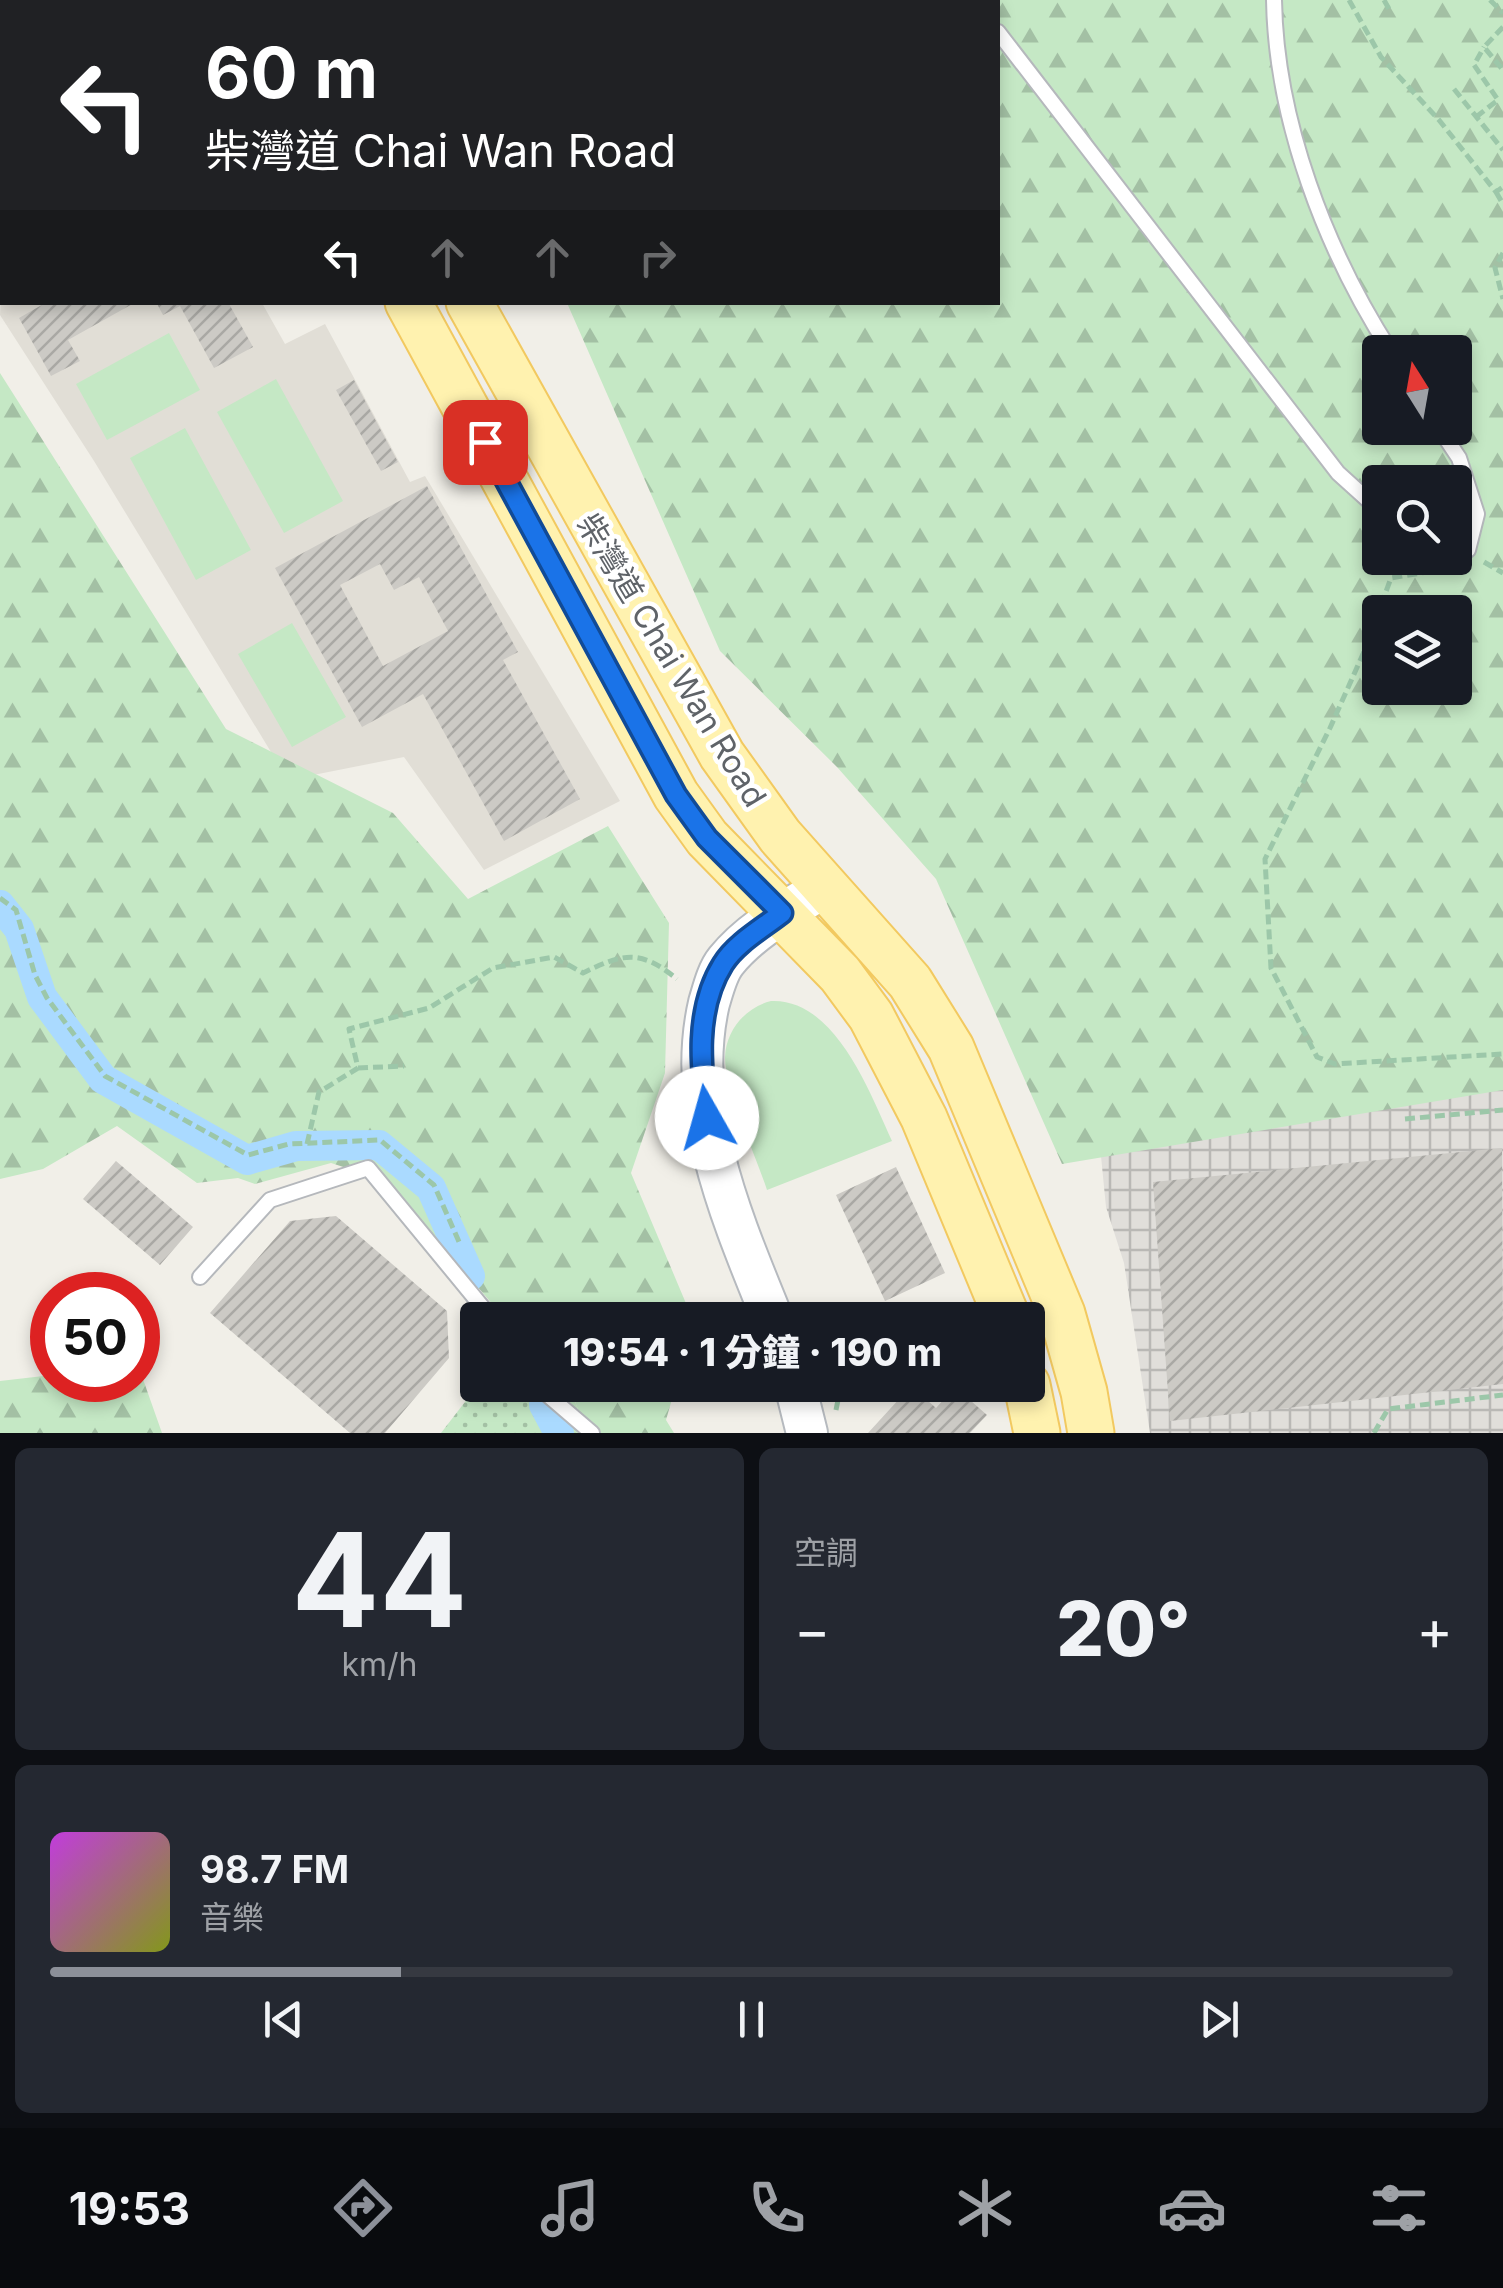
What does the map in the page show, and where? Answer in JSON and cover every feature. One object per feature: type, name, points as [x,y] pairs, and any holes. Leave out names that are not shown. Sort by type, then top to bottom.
[{"type":"main road","name":"柴灣道 Chai Wan Road","points":[[410,305],[664,776],[707,838],[840,974],[872,1016],[924,1118],[1001,1302]]},
{"type":"main road","name":"柴灣道 Chai Wan Road","points":[[471,305],[692,705],[759,809],[823,888],[880,945],[910,982],[951,1048],[1056,1297],[1075,1354],[1092,1433]]},
{"type":"main road","points":[[766,1302],[724,1187],[707,1118],[700,1059],[712,992],[723,964],[782,913],[823,888]]},
{"type":"main road","points":[[799,1402],[807,1433]]},
{"type":"main road","points":[[1030,1402],[1036,1433]]},
{"type":"lane","points":[[1274,0],[1274,23],[1291,125],[1319,212],[1382,335]]},
{"type":"lane","points":[[1000,35],[1338,473],[1362,495]]},
{"type":"lane","points":[[1472,496],[1478,514],[1472,536]]},
{"type":"lane","points":[[200,1277],[270,1200],[368,1168],[478,1302]]},
{"type":"lane","points":[[556,1402],[592,1433]]},
{"type":"path","points":[[1349,0],[1382,56],[1439,120],[1503,204]]},
{"type":"path","points":[[1384,0],[1389,9]]},
{"type":"path","points":[[1490,0],[1503,12]]},
{"type":"path","points":[[1476,117],[1498,100],[1474,65],[1484,46],[1503,27]]},
{"type":"path","points":[[1484,46],[1503,70]]},
{"type":"path","points":[[1454,90],[1503,150]]},
{"type":"path","points":[[1496,192],[1503,187]]},
{"type":"path","points":[[1503,253],[1494,268],[1503,299]]},
{"type":"path","points":[[1409,575],[1391,578],[1330,728],[1265,859],[1271,968],[1317,1057],[1335,1064],[1503,1054]]},
{"type":"path","points":[[0,898],[16,910],[47,998],[105,1076],[248,1155],[289,1144],[380,1140],[434,1186],[464,1254]]},
{"type":"path","points":[[358,1068],[349,1029],[430,1008],[492,968],[554,957],[583,973],[613,958],[652,958],[677,978]]},
{"type":"path","points":[[307,1144],[320,1092],[358,1068],[404,1066]]},
{"type":"path","points":[[1406,1119],[1503,1110]]},
{"type":"path","points":[[1374,1433],[1388,1409],[1503,1395]]},
{"type":"shaded area","points":[[0,305],[263,305],[285,344],[325,324],[410,482],[425,476],[620,801],[484,870],[404,757],[288,780],[94,461],[0,315]]},
{"type":"shaded area","points":[[1503,1073],[1503,1433],[1150,1433],[1124,1263],[1106,1207],[1100,1146]]},
{"type":"green space","points":[[1000,0],[1503,0],[1503,1090],[1062,1164],[936,879],[837,767],[720,651],[568,305],[1000,305]]},
{"type":"green space","points":[[169,333],[200,390],[107,440],[76,384]]},
{"type":"green space","points":[[0,373],[226,729],[393,813],[468,899],[608,826],[669,923],[665,1073],[631,1173],[685,1302],[491,1302],[387,1181],[331,1163],[255,1184],[238,1178],[197,1183],[117,1126],[43,1169],[0,1179]]},
{"type":"green space","points":[[276,379],[343,501],[284,533],[217,412]]},
{"type":"green space","points":[[185,428],[251,550],[196,580],[130,458]]},
{"type":"green space","points":[[292,623],[346,717],[292,747],[238,654]]},
{"type":"green space","points":[[771,1001],[794,1004],[832,1031],[861,1075],[892,1141],[767,1190],[735,1103],[725,1057],[729,1038],[739,1021],[753,1008]]},
{"type":"green space","points":[[30,1378],[30,1402],[151,1402],[162,1433],[0,1433],[0,1381]]},
{"type":"green space","points":[[465,1402],[575,1402],[587,1433],[441,1433]]},
{"type":"green space","points":[[575,1402],[671,1402],[666,1420],[674,1433],[587,1433]]},
{"type":"building","points":[[42,305],[131,305],[68,340],[80,361],[51,376],[19,318]]},
{"type":"building","points":[[158,305],[230,305],[253,347],[214,368],[180,306],[163,315]]},
{"type":"building","points":[[354,380],[398,462],[381,471],[336,390]]},
{"type":"building","points":[[427,486],[518,652],[503,660],[580,799],[504,841],[423,694],[362,727],[275,568]],"holes":[[[380,564],[394,590],[419,577],[448,631],[383,666],[340,585]]]},
{"type":"building","points":[[1502,1148],[1503,1384],[1170,1421],[1153,1182]]},
{"type":"building","points":[[116,1161],[193,1227],[160,1265],[83,1199]]},
{"type":"building","points":[[896,1167],[945,1273],[885,1301],[836,1195]]},
{"type":"building","points":[[336,1216],[447,1311],[449,1358],[385,1433],[350,1433],[210,1313],[290,1221]]},
{"type":"building","points":[[896,1402],[929,1402],[936,1408],[941,1402],[972,1402],[987,1415],[970,1433],[868,1433]]},
{"type":"waterway","points":[[0,905],[19,929],[42,997],[103,1079],[247,1160],[296,1146],[379,1145],[431,1188],[470,1276]]},
{"type":"waterway","points":[[544,1405],[559,1433]]},
{"type":"route","points":[[485,442],[664,776],[707,838],[782,913],[723,964],[712,992],[700,1059],[707,1118]]}]
